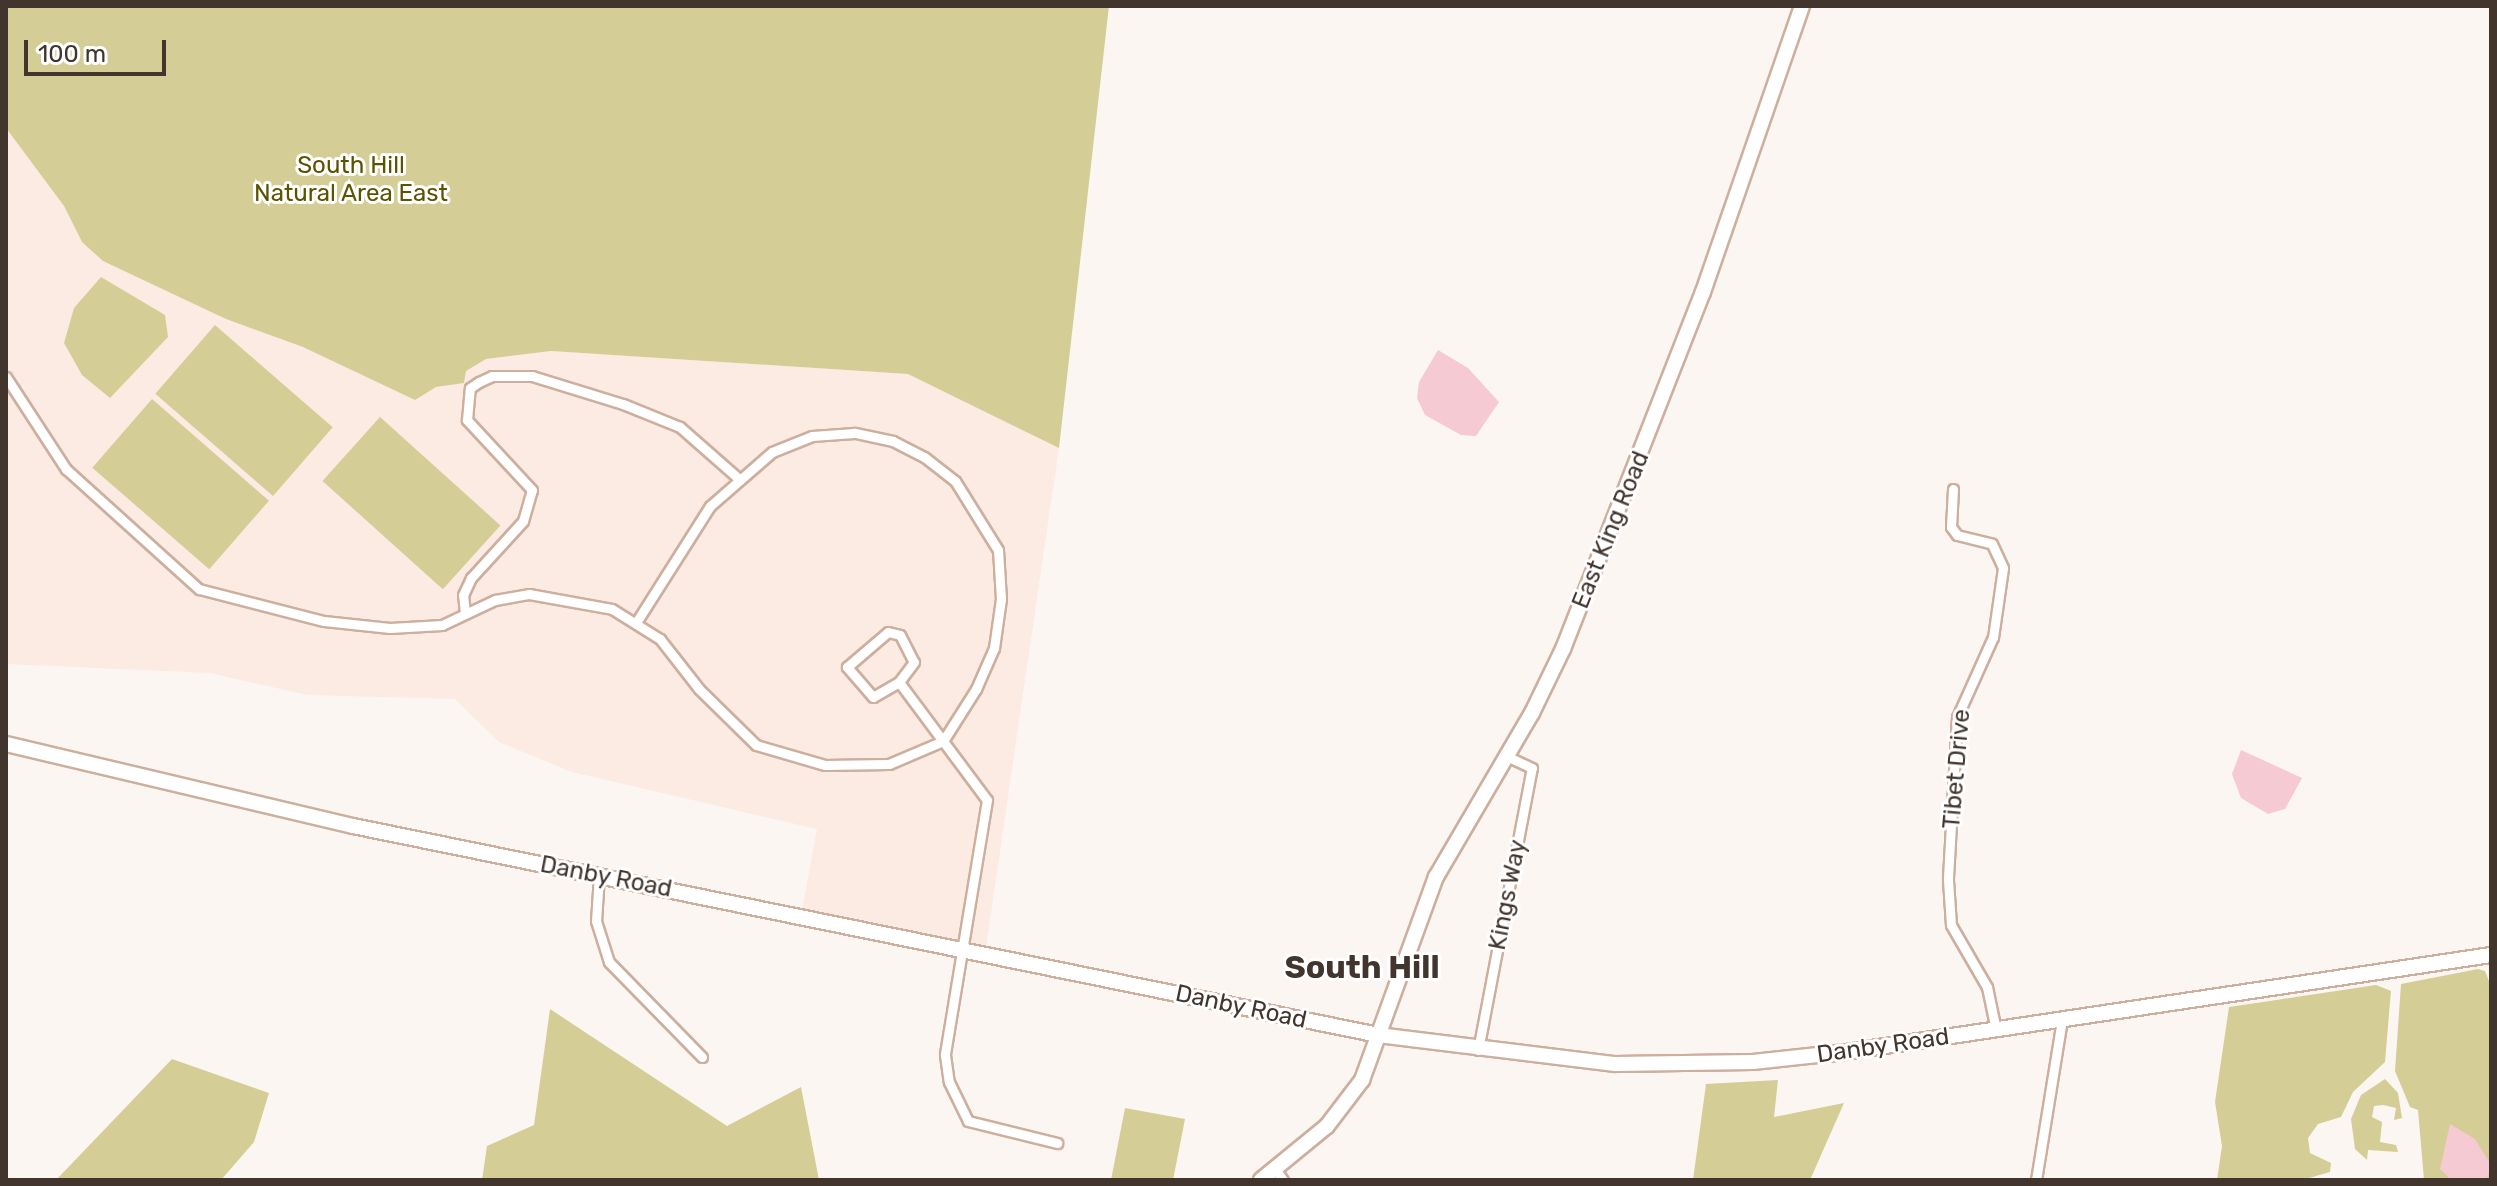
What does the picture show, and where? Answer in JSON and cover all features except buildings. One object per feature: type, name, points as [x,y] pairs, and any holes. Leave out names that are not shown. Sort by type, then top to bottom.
[{"type":"main road","name":"East King Road","points":[[1261,1180],[1279,1174],[1346,1105],[1367,1070],[1436,877],[1563,649],[1644,451],[1802,6]]},
{"type":"main road","name":"Danby Road","points":[[6,744],[353,826],[1378,1035],[1478,1051],[1615,1064],[1753,1062],[1996,1030],[2491,955]]},
{"type":"street","points":[[465,613],[463,595],[471,578],[523,521],[532,490],[467,420],[470,388],[479,382],[492,376],[532,376],[680,427],[739,479]]},
{"type":"street","points":[[6,377],[66,469],[199,589],[340,623],[424,628],[529,594],[612,609],[637,621],[660,639],[699,689],[756,745],[790,759],[825,765],[889,764],[943,741],[976,689],[994,648],[1001,599],[998,550],[955,481],[893,441],[854,433],[799,442],[772,452],[739,479],[685,539],[637,621]]},
{"type":"street","name":"Tibet Drive","points":[[1953,489],[1951,527],[1957,535],[1992,544],[2003,568],[1993,637],[1957,717],[1948,880],[1951,925],[1987,987],[1996,1030]]},
{"type":"street","points":[[893,632],[909,647],[914,662],[899,682],[873,697],[847,667],[893,632]]},
{"type":"street","points":[[899,682],[987,800],[945,1055],[956,1102],[968,1121],[1057,1143]]},
{"type":"street","name":"Kings Way","points":[[1478,1051],[1532,768],[1506,756]]},
{"type":"street","points":[[599,875],[596,921],[609,962],[702,1057]]},
{"type":"street","points":[[2036,1180],[2062,1020]]},
{"type":"shaded area","points":[[6,128],[64,206],[82,242],[226,319],[303,347],[436,387],[464,383],[466,371],[486,359],[551,351],[908,374],[1059,448],[985,954],[801,916],[817,829],[572,772],[499,742],[455,699],[307,695],[210,673],[6,664]]},
{"type":"shaded area","points":[[1438,350],[1468,368],[1499,402],[1476,436],[1461,435],[1425,415],[1417,398],[1419,382]]},
{"type":"shaded area","points":[[2241,750],[2302,778],[2285,809],[2268,814],[2241,798],[2232,774]]},
{"type":"shaded area","points":[[2450,1124],[2475,1139],[2491,1165],[2487,1179],[2451,1180],[2440,1169]]},
{"type":"green space","name":"South Hill Natural Area East","points":[[6,6],[1109,6],[1059,448],[908,374],[551,351],[486,359],[466,371],[464,383],[436,387],[415,400],[303,347],[226,319],[103,261],[82,242],[64,206],[6,128]]},
{"type":"green space","points":[[101,277],[165,315],[168,337],[110,398],[82,375],[64,343],[74,308]]},
{"type":"green space","points":[[215,325],[333,427],[273,496],[155,394]]},
{"type":"green space","points":[[152,399],[269,501],[209,569],[92,468]]},
{"type":"green space","points":[[380,417],[500,525],[443,589],[322,481]]},
{"type":"green space","points":[[2478,969],[2485,971],[2491,986],[2491,1180],[2424,1180],[2418,1110],[2410,1107],[2395,1071],[2401,984]]},
{"type":"green space","points":[[2376,985],[2391,991],[2385,1062],[2353,1092],[2341,1117],[2318,1124],[2308,1138],[2310,1153],[2331,1163],[2330,1172],[2302,1180],[2217,1180],[2222,1146],[2215,1102],[2229,1007]]},
{"type":"green space","points":[[550,1009],[727,1126],[801,1087],[819,1180],[482,1180],[487,1146],[534,1125]]},
{"type":"green space","points":[[172,1059],[269,1093],[254,1142],[221,1180],[56,1180]]},
{"type":"green space","points":[[2385,1079],[2398,1093],[2402,1118],[2394,1120],[2396,1108],[2383,1105],[2374,1106],[2372,1117],[2382,1122],[2380,1142],[2396,1145],[2398,1152],[2368,1150],[2367,1160],[2355,1149],[2351,1119],[2361,1095]]},
{"type":"green space","points":[[1778,1080],[1774,1117],[1844,1103],[1810,1180],[1693,1180],[1706,1084]]},
{"type":"green space","points":[[1125,1108],[1185,1119],[1173,1180],[1111,1180]]},
{"type":"district","name":"South Hill","points":[[1362,967]]}]
